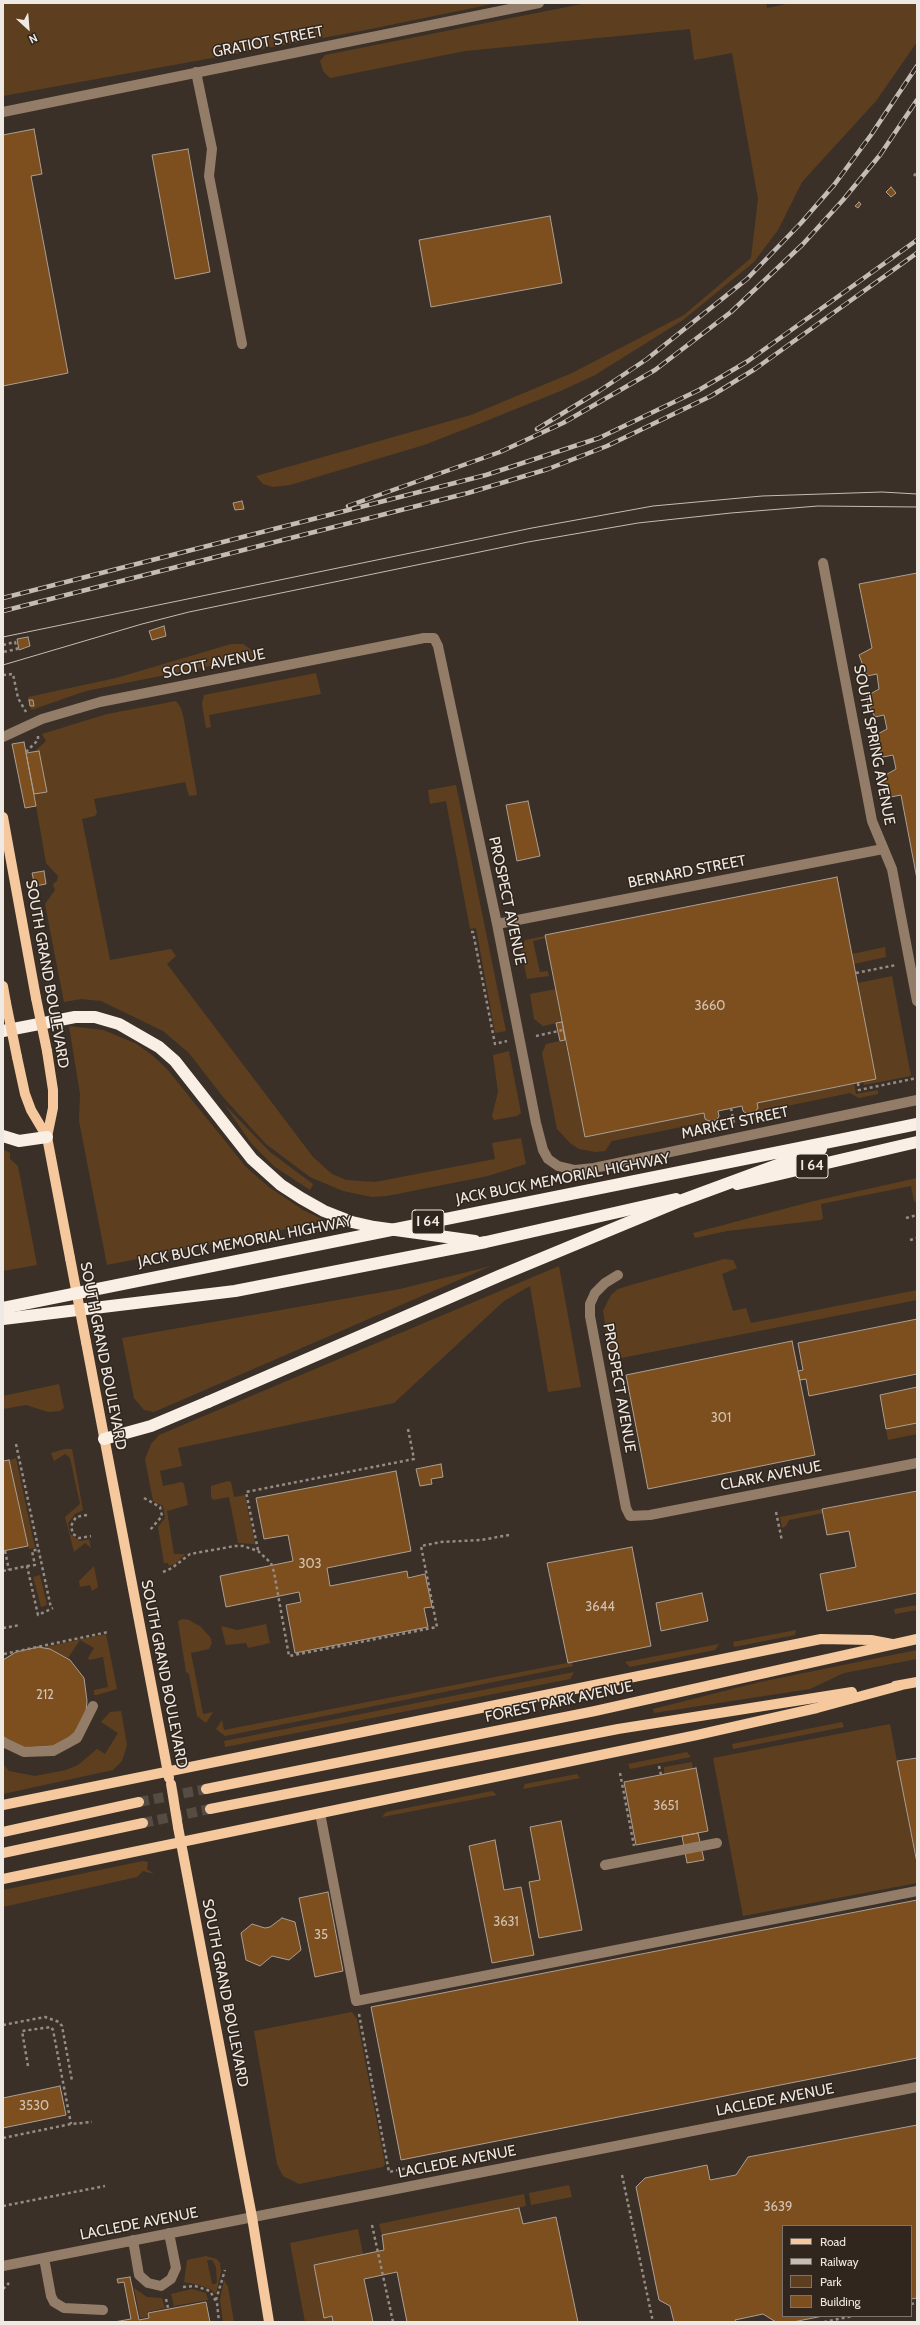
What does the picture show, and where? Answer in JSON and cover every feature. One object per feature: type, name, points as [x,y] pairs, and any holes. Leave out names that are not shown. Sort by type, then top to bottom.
[{"type":"highway","points":[[3,1030],[75,1017],[95,1017],[119,1024],[159,1047],[175,1061],[252,1159],[281,1185],[301,1198],[331,1214],[374,1228],[486,1242]]},
{"type":"highway","name":"JACK BUCK MEMORIAL HIGHWAY","points":[[3,1308],[917,1124]]},
{"type":"highway","points":[[3,1136],[20,1141],[47,1137]]},
{"type":"highway","points":[[104,1439],[140,1429],[208,1402],[498,1276],[680,1201],[854,1137]]},
{"type":"highway","name":"I 64","points":[[3,1319],[235,1291],[486,1242],[917,1142]]},
{"type":"main road","name":"SOUTH GRAND BOULEVARD","points":[[3,817],[54,1090],[53,1108],[47,1137]]},
{"type":"main road","name":"SOUTH GRAND BOULEVARD","points":[[3,986],[25,1094],[31,1110],[47,1137],[252,2217],[269,2322]]},
{"type":"main road","name":"FOREST PARK AVENUE","points":[[206,1788],[595,1711],[917,1639]]},
{"type":"main road","points":[[3,1805],[821,1640],[871,1640],[892,1644]]},
{"type":"main road","points":[[210,1810],[618,1729],[917,1682]]},
{"type":"main road","points":[[3,1879],[697,1735],[809,1709],[902,1685]]},
{"type":"main road","points":[[3,1832],[139,1802]]},
{"type":"main road","points":[[3,1853],[143,1823]]},
{"type":"street","name":"GRATIOT STREET","points":[[3,112],[539,3]]},
{"type":"street","points":[[196,72],[212,149],[209,176],[242,344]]},
{"type":"street","name":"SOUTH SPRING AVENUE","points":[[823,563],[872,821],[892,869],[917,1001]]},
{"type":"street","name":"SCOTT AVENUE","points":[[3,737],[47,718],[100,702],[416,639],[434,638]]},
{"type":"street","name":"PROSPECT AVENUE","points":[[434,638],[438,646],[497,924],[540,1140],[548,1159],[558,1166]]},
{"type":"street","name":"BERNARD STREET","points":[[497,924],[883,849]]},
{"type":"street","name":"MARKET STREET","points":[[558,1166],[575,1170],[594,1168],[917,1100]]},
{"type":"street","name":"PROSPECT AVENUE","points":[[618,1275],[605,1283],[595,1294],[590,1304],[590,1316],[626,1508],[630,1516]]},
{"type":"street","name":"CLARK AVENUE","points":[[630,1516],[650,1515],[917,1463]]},
{"type":"street","points":[[3,1742],[24,1752],[53,1751],[77,1738],[93,1706]]},
{"type":"street","points":[[320,1813],[356,2001],[917,1891]]},
{"type":"street","points":[[605,1865],[717,1843]]},
{"type":"street","name":"LACLEDE AVENUE","points":[[3,2266],[917,2087]]},
{"type":"street","points":[[133,2240],[139,2275],[148,2283],[161,2286],[171,2279],[176,2268],[169,2233]]},
{"type":"street","points":[[44,2258],[51,2296],[54,2302],[64,2308],[103,2310]]},
{"type":"path","points":[[914,176],[917,172]]},
{"type":"path","points":[[3,645],[15,642],[16,649],[3,652]]},
{"type":"path","points":[[3,676],[13,674],[18,698],[26,713]]},
{"type":"path","points":[[26,752],[38,740],[38,736]]},
{"type":"path","points":[[470,932],[473,932],[495,1044],[507,1041]]},
{"type":"path","points":[[856,973],[897,965]]},
{"type":"path","points":[[536,1036],[563,1030]]},
{"type":"path","points":[[858,1083],[859,1090],[917,1078]]},
{"type":"path","points":[[731,1108],[734,1125]]},
{"type":"path","points":[[906,1218],[917,1215]]},
{"type":"path","points":[[910,1240],[917,1238]]},
{"type":"path","points":[[258,1550],[246,1492],[414,1459],[408,1429]]},
{"type":"path","points":[[16,1444],[52,1608],[38,1615],[28,1566]]},
{"type":"path","points":[[144,1498],[160,1507],[162,1516],[150,1530]]},
{"type":"path","points":[[776,1512],[782,1541]]},
{"type":"path","points":[[87,1515],[76,1517],[71,1526],[73,1534],[79,1538],[91,1536]]},
{"type":"path","points":[[163,1572],[172,1568],[190,1554],[235,1546],[243,1546],[258,1550],[271,1563],[274,1572],[289,1656],[437,1627],[421,1546],[441,1542],[481,1540],[509,1535]]},
{"type":"path","points":[[3,1571],[35,1565],[32,1551],[39,1549]]},
{"type":"path","points":[[5,1551],[9,1570]]},
{"type":"path","points":[[3,1628],[20,1625]]},
{"type":"path","points":[[4,1654],[108,1632]]},
{"type":"path","points":[[659,1766],[661,1775]]},
{"type":"path","points":[[620,1773],[634,1850]]},
{"type":"path","points":[[356,2001],[389,2172],[412,2167]]},
{"type":"path","points":[[3,2025],[45,2017],[59,2022],[62,2026],[72,2080]]},
{"type":"path","points":[[28,2066],[22,2031],[50,2027],[53,2030],[71,2124]]},
{"type":"path","points":[[3,2138],[71,2124],[92,2122]]},
{"type":"path","points":[[622,2175],[653,2322]]},
{"type":"path","points":[[3,2206],[105,2186]]},
{"type":"path","points":[[372,2225],[393,2322]]},
{"type":"path","points":[[216,2300],[225,2270]]},
{"type":"path","points":[[3,2289],[9,2284]]},
{"type":"path","points":[[180,2287],[195,2286],[210,2291],[216,2300],[219,2311],[219,2322]]},
{"type":"path","points":[[824,2322],[848,2317]]},
{"type":"green space","points":[[3,3],[497,3],[366,30],[3,96]]},
{"type":"green space","points":[[587,3],[766,3],[767,8],[791,3],[917,3],[917,42],[876,101],[802,182],[778,230],[754,262],[683,320],[595,375],[563,390],[481,423],[424,445],[290,485],[273,487],[263,484],[256,476],[471,415],[572,373],[684,315],[751,258],[758,199],[732,53],[694,60],[690,29],[465,51],[330,78],[323,71],[320,61],[325,55]]},
{"type":"green space","points":[[231,644],[243,644],[260,656],[86,691],[31,710],[30,706],[34,705],[33,700],[29,700],[28,697],[116,678]]},
{"type":"green space","points":[[316,673],[321,694],[209,715],[211,727],[206,728],[202,704],[204,695]]},
{"type":"green space","points":[[176,701],[181,708],[184,720],[197,795],[189,796],[185,782],[94,799],[97,813],[95,816],[82,819],[110,960],[171,949],[176,956],[167,964],[313,1157],[332,1174],[346,1180],[375,1182],[495,1159],[492,1143],[521,1138],[526,1164],[488,1176],[387,1196],[372,1197],[343,1191],[310,1177],[266,1144],[223,1097],[189,1053],[163,1031],[101,1001],[81,999],[64,1002],[45,904],[55,890],[53,884],[57,881],[58,876],[46,863],[34,794],[47,792],[39,751],[34,752],[46,741],[42,734],[107,714]]},
{"type":"green space","points":[[456,785],[506,1031],[495,1033],[476,928],[470,929],[446,801],[430,804],[428,790]]},
{"type":"green space","points":[[545,936],[545,938],[533,941],[540,972],[548,971],[549,976],[527,979],[521,950],[525,940]]},
{"type":"green space","points":[[885,947],[886,957],[854,964],[852,954]]},
{"type":"green space","points":[[892,976],[911,1076],[864,1085],[863,1082],[876,1079],[858,983]]},
{"type":"green space","points":[[556,989],[562,1022],[543,1026],[534,1019],[530,994]]},
{"type":"green space","points":[[69,1026],[103,1030],[135,1043],[152,1055],[167,1069],[246,1167],[269,1187],[303,1210],[326,1221],[107,1265],[79,1121],[80,1094]]},
{"type":"green space","points":[[565,1040],[585,1137],[704,1113],[705,1119],[711,1121],[712,1129],[706,1131],[697,1124],[612,1141],[605,1151],[596,1152],[579,1149],[570,1143],[557,1129],[542,1053],[546,1044]]},
{"type":"green space","points":[[509,1051],[521,1113],[517,1116],[494,1120],[492,1116],[498,1092],[493,1055]]},
{"type":"green space","points":[[854,1084],[856,1094],[878,1090],[878,1094],[859,1098],[850,1093],[768,1110],[763,1120],[755,1121],[753,1112],[758,1108],[757,1103]]},
{"type":"green space","points":[[224,1104],[270,1152],[313,1184],[310,1190],[275,1167],[251,1143]]},
{"type":"green space","points":[[3,1149],[10,1153],[10,1159],[18,1166],[37,1265],[3,1271]]},
{"type":"green space","points":[[917,1178],[917,1203],[914,1201],[911,1186],[821,1204],[823,1218],[821,1220],[727,1231],[695,1238],[693,1233],[814,1201]]},
{"type":"green space","points":[[724,1259],[733,1260],[737,1268],[722,1274],[733,1311],[746,1308],[751,1323],[917,1290],[917,1300],[611,1360],[603,1311],[611,1295],[618,1289]]},
{"type":"green space","points":[[491,1266],[154,1412],[144,1410],[134,1398],[122,1338],[400,1289]]},
{"type":"green space","points":[[559,1266],[581,1387],[548,1392],[530,1286],[504,1301],[394,1403],[178,1448],[182,1466],[160,1471],[163,1486],[182,1482],[184,1484],[188,1505],[167,1511],[174,1554],[185,1554],[175,1564],[169,1566],[168,1563],[164,1563],[158,1527],[165,1518],[163,1506],[153,1501],[145,1459],[151,1444],[159,1435]]},
{"type":"green space","points":[[59,1384],[64,1408],[60,1411],[48,1412],[26,1405],[3,1409],[3,1396]]},
{"type":"green space","points":[[917,1423],[917,1434],[888,1440],[886,1429]]},
{"type":"green space","points":[[65,1449],[72,1449],[83,1510],[75,1514],[68,1523],[70,1534],[80,1541],[89,1539],[91,1548],[85,1543],[74,1552],[65,1517],[80,1504],[70,1458],[65,1454],[54,1461],[51,1453]]},
{"type":"green space","points":[[16,1458],[35,1548],[29,1549],[9,1460]]},
{"type":"green space","points":[[228,1481],[231,1482],[234,1497],[245,1495],[255,1544],[238,1543],[229,1497],[213,1500],[211,1497],[211,1486]]},
{"type":"green space","points":[[822,1509],[823,1513],[789,1520],[786,1526],[782,1528],[780,1517]]},
{"type":"green space","points":[[94,1566],[98,1587],[92,1591],[90,1585],[80,1587],[79,1581]]},
{"type":"green space","points":[[40,1575],[47,1605],[41,1607],[33,1577]]},
{"type":"green space","points":[[917,1605],[917,1610],[895,1614],[894,1609]]},
{"type":"green space","points":[[182,1619],[189,1620],[201,1627],[210,1637],[212,1643],[209,1649],[191,1653],[203,1714],[213,1712],[206,1723],[197,1716],[189,1674],[186,1672],[178,1621]]},
{"type":"green space","points":[[266,1624],[270,1643],[248,1648],[246,1643],[226,1645],[221,1626],[237,1630]]},
{"type":"green space","points":[[796,1630],[795,1635],[734,1647],[733,1642]]},
{"type":"green space","points":[[106,1634],[117,1689],[97,1695],[94,1695],[94,1690],[108,1687],[103,1657],[89,1660],[88,1658],[94,1648],[80,1640],[68,1658],[50,1649],[40,1648]]},
{"type":"green space","points":[[719,1644],[715,1650],[630,1667],[625,1662]]},
{"type":"green space","points":[[917,1650],[917,1659],[844,1673],[810,1689],[654,1713],[653,1709],[760,1682]]},
{"type":"green space","points":[[572,1662],[573,1666],[225,1736],[216,1729],[222,1720],[224,1730]]},
{"type":"green space","points":[[574,1672],[570,1679],[225,1747],[224,1741]]},
{"type":"green space","points":[[121,1711],[127,1745],[122,1761],[113,1770],[3,1794],[3,1764],[9,1771],[35,1776],[66,1770],[78,1765],[97,1749],[105,1754],[118,1733],[101,1722],[110,1712]]},
{"type":"green space","points":[[842,1722],[844,1727],[733,1749],[732,1744]]},
{"type":"green space","points":[[890,1724],[917,1867],[917,1883],[743,1916],[713,1758]]},
{"type":"green space","points":[[687,1752],[691,1757],[630,1769],[628,1764]]},
{"type":"green space","points":[[692,1762],[693,1769],[664,1774],[664,1767]]},
{"type":"green space","points":[[577,1774],[580,1778],[523,1789],[525,1784]]},
{"type":"green space","points":[[492,1791],[497,1795],[382,1817],[386,1812]]},
{"type":"green space","points":[[143,1861],[148,1862],[147,1869],[154,1874],[143,1871],[137,1877],[3,1907],[3,1890]]},
{"type":"green space","points":[[352,2012],[357,2019],[385,2164],[383,2167],[299,2184],[283,2176],[277,2164],[254,2031]]},
{"type":"green space","points":[[569,2185],[572,2197],[531,2205],[529,2193]]},
{"type":"green space","points":[[524,2194],[526,2206],[382,2235],[379,2224]]},
{"type":"green space","points":[[358,2229],[363,2254],[314,2265],[324,2317],[332,2316],[333,2322],[305,2322],[290,2243]]},
{"type":"green space","points":[[206,2256],[217,2259],[220,2263],[221,2271],[216,2294],[210,2289],[184,2282],[187,2260]],"holes":[[[207,2260],[212,2260],[216,2267],[217,2282],[215,2284],[212,2284]]]},
{"type":"green space","points":[[224,2280],[228,2287],[234,2322],[223,2322],[220,2300]]},
{"type":"green space","points":[[134,2288],[147,2297],[162,2298],[165,2308],[147,2312],[148,2317],[140,2318]]},
{"type":"green space","points":[[192,2289],[206,2293],[208,2300],[174,2306],[171,2294]]},
{"type":"building","points":[[34,129],[42,174],[31,176],[68,373],[3,386],[3,135]]},
{"type":"building","points":[[188,149],[210,272],[175,279],[152,155]]},
{"type":"building","points":[[891,187],[896,193],[891,197],[886,192]]},
{"type":"building","points":[[859,202],[861,204],[858,208],[855,206]]},
{"type":"building","points":[[550,216],[562,283],[431,307],[419,240]]},
{"type":"building","points":[[242,501],[244,509],[235,510],[233,503]]},
{"type":"building","points":[[917,573],[917,879],[901,795],[886,798],[882,777],[896,769],[893,755],[883,757],[876,745],[874,736],[887,729],[884,715],[875,717],[868,704],[867,696],[879,689],[877,674],[867,676],[859,655],[872,648],[859,584]]},
{"type":"building","points":[[164,626],[166,636],[152,640],[149,631]]},
{"type":"building","points":[[28,637],[30,646],[19,650],[17,639]]},
{"type":"building","points":[[29,700],[33,700],[34,706],[30,706]]},
{"type":"building","points":[[24,742],[36,806],[25,808],[12,744]]},
{"type":"building","points":[[39,751],[47,792],[34,794],[26,753]]},
{"type":"building","points":[[528,801],[540,856],[517,861],[506,805]]},
{"type":"building","points":[[44,871],[46,884],[35,886],[32,873]]},
{"type":"building","points":[[837,877],[876,1079],[757,1103],[758,1108],[755,1112],[747,1114],[743,1111],[742,1106],[718,1111],[719,1116],[717,1120],[709,1121],[705,1119],[704,1113],[585,1137],[545,935]]},
{"type":"building","points":[[562,1022],[565,1040],[560,1041],[556,1023]]},
{"type":"building","points":[[917,1319],[917,1374],[809,1396],[806,1379],[800,1380],[798,1371],[803,1370],[798,1343]]},
{"type":"building","points":[[792,1341],[815,1455],[648,1489],[626,1375]]},
{"type":"building","points":[[917,1387],[917,1423],[886,1429],[880,1395]]},
{"type":"building","points":[[9,1460],[28,1546],[3,1551],[3,1461]]},
{"type":"building","points":[[441,1464],[443,1477],[431,1479],[432,1484],[420,1486],[416,1469]]},
{"type":"building","points":[[396,1471],[411,1551],[327,1568],[330,1586],[407,1571],[408,1578],[425,1574],[432,1607],[424,1608],[428,1627],[295,1653],[286,1605],[301,1602],[299,1592],[226,1607],[220,1576],[293,1561],[288,1535],[264,1539],[256,1498]]},
{"type":"building","points":[[917,1491],[917,1593],[827,1611],[820,1574],[856,1567],[849,1531],[827,1535],[822,1509]]},
{"type":"building","points":[[632,1547],[651,1646],[568,1663],[547,1563]]},
{"type":"building","points":[[702,1593],[708,1621],[661,1631],[656,1603]]},
{"type":"building","points":[[38,1647],[50,1649],[70,1660],[84,1678],[87,1701],[86,1712],[75,1732],[66,1740],[53,1746],[25,1748],[12,1743],[3,1736],[3,1660],[16,1652]]},
{"type":"building","points":[[917,1758],[917,1863],[897,1761]]},
{"type":"building","points":[[696,1768],[708,1831],[636,1845],[624,1782]]},
{"type":"building","points":[[561,1821],[582,1930],[539,1938],[529,1882],[540,1880],[530,1827]]},
{"type":"building","points":[[698,1833],[704,1860],[687,1863],[682,1836]]},
{"type":"building","points":[[495,1840],[504,1890],[521,1887],[534,1955],[492,1963],[469,1846]]},
{"type":"building","points":[[328,1892],[343,1971],[315,1977],[299,1898]]},
{"type":"building","points":[[917,1900],[917,2058],[401,2160],[371,2007]]},
{"type":"building","points":[[282,1918],[295,1922],[301,1950],[289,1960],[272,1956],[260,1966],[246,1960],[241,1933],[252,1924],[265,1928],[270,1927]]},
{"type":"building","points":[[60,2086],[66,2115],[3,2128],[3,2098]]},
{"type":"building","points":[[917,2125],[917,2298],[912,2299],[912,2225],[782,2225],[782,2317],[818,2317],[793,2322],[776,2322],[763,2314],[735,2320],[736,2322],[674,2322],[670,2306],[659,2300],[636,2187],[645,2178],[707,2165],[710,2180],[736,2175],[748,2157]]},
{"type":"building","points":[[519,2208],[523,2224],[556,2217],[578,2322],[407,2322],[397,2272],[364,2279],[373,2322],[333,2322],[332,2316],[324,2318],[314,2265],[384,2250],[382,2235]]},
{"type":"building","points":[[130,2277],[139,2320],[149,2318],[148,2313],[206,2302],[210,2322],[114,2322],[131,2319],[124,2282],[118,2283],[117,2279]]},
{"type":"tunnel","points":[[139,1802],[206,1789]]},
{"type":"tunnel","points":[[143,1823],[210,1809]]},
{"type":"tram line","points":[[3,637],[532,528],[653,506],[762,496],[882,492],[917,494]]},
{"type":"tram line","points":[[3,665],[142,624],[189,612],[528,542],[638,523],[731,513],[818,506],[917,507]]},
{"type":"railway","points":[[537,429],[599,391],[647,359],[747,279],[801,223],[834,185],[871,135],[917,66]]},
{"type":"railway","points":[[348,506],[500,452],[563,423],[655,370],[731,312],[803,244],[843,200],[880,155],[917,100]]},
{"type":"railway","points":[[3,598],[486,475],[599,438],[699,390],[748,361],[917,240]]},
{"type":"railway","points":[[3,611],[468,493],[548,469],[607,446],[711,396],[755,369],[917,253]]}]
